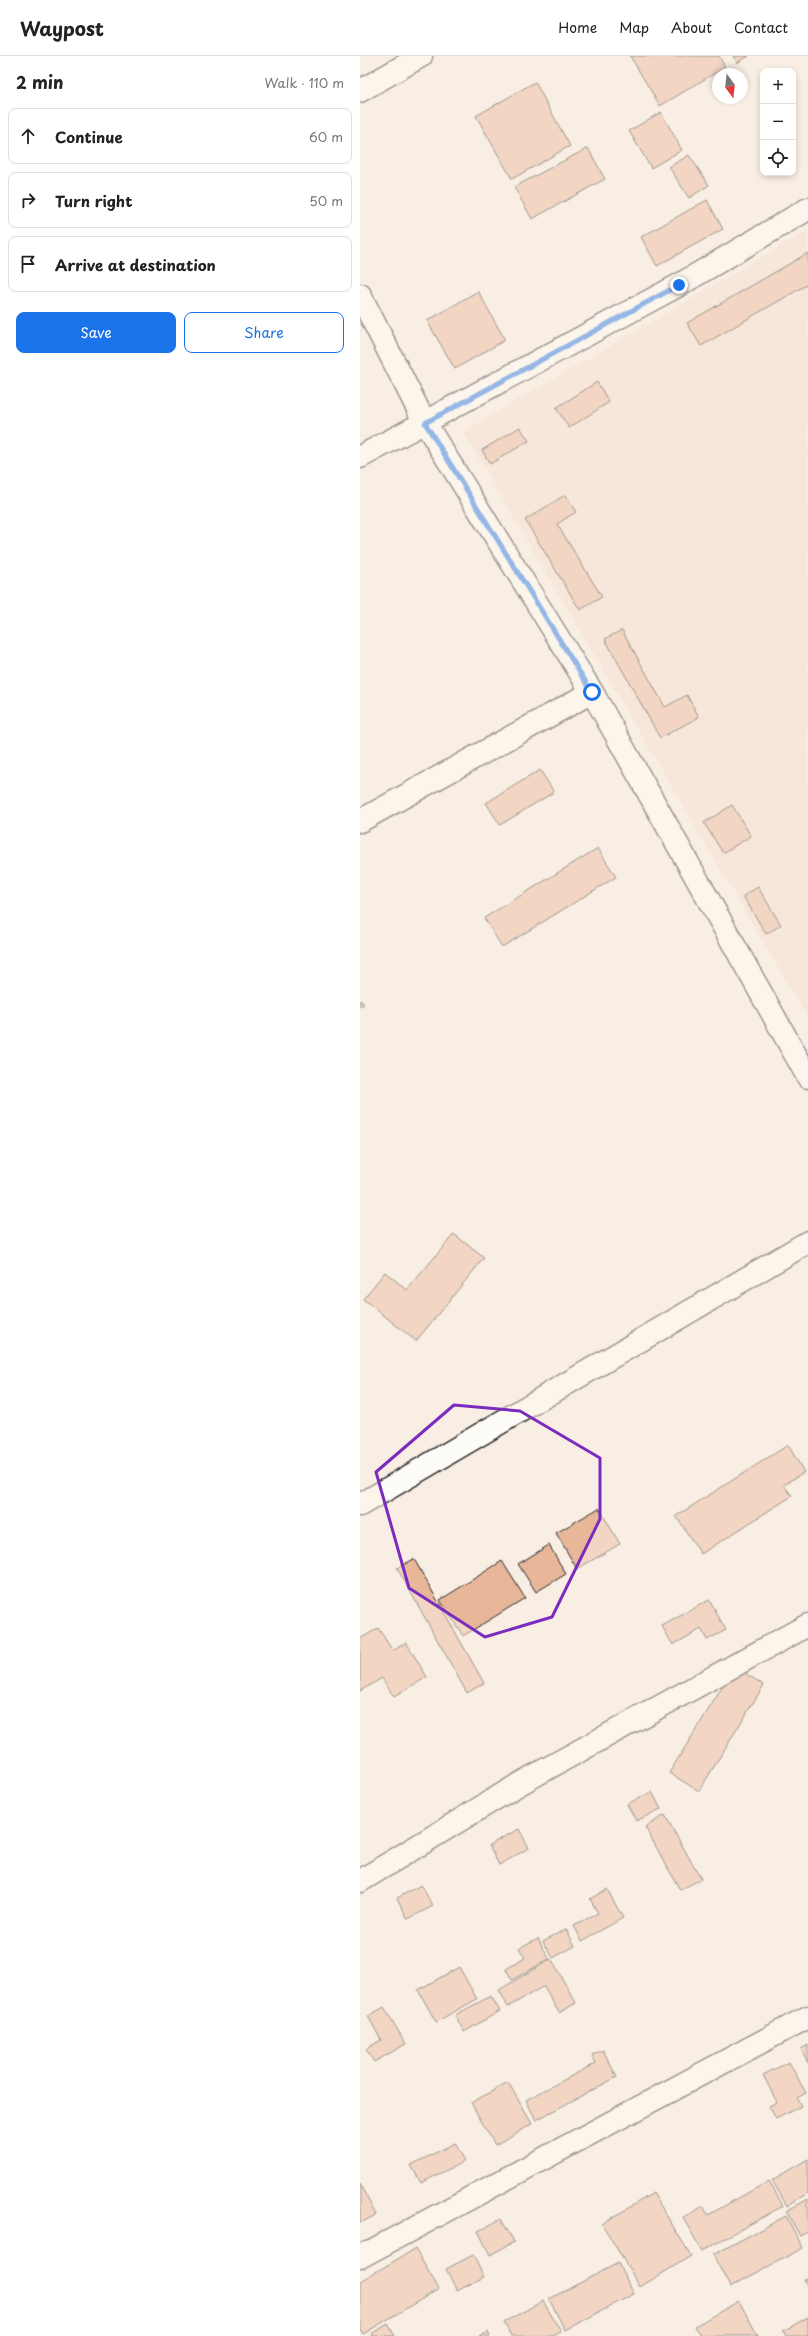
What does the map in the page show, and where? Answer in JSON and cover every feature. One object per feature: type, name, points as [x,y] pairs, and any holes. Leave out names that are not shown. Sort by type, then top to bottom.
[{"type":"street","points":[[360,91],[421,56]]},
{"type":"street","points":[[360,457],[679,285],[808,209]]},
{"type":"street","points":[[360,295],[425,423],[592,692],[808,1077]]},
{"type":"street","points":[[360,821],[592,692]]},
{"type":"street","points":[[360,1505],[808,1242]]},
{"type":"street","points":[[360,1881],[521,1783],[808,1625]]},
{"type":"street","points":[[360,2257],[808,2017]]},
{"type":"highlighted area","points":[[454,1405],[520,1411],[600,1458],[600,1519],[552,1617],[485,1637],[409,1588],[376,1472]]},
{"type":"shaded area","points":[[808,230],[808,1019],[463,432]]},
{"type":"building","points":[[630,56],[719,56],[725,67],[712,68],[712,75],[660,106]]},
{"type":"building","points":[[733,56],[749,56],[737,63]]},
{"type":"building","points":[[535,82],[570,146],[512,179],[476,116]]},
{"type":"building","points":[[661,112],[682,150],[651,168],[629,131]]},
{"type":"building","points":[[588,148],[605,179],[532,219],[514,187]]},
{"type":"building","points":[[689,155],[709,185],[689,198],[669,167]]},
{"type":"building","points":[[707,200],[723,229],[657,266],[641,237]]},
{"type":"building","points":[[808,253],[808,284],[701,346],[687,323]]},
{"type":"building","points":[[478,291],[505,340],[455,369],[427,321]]},
{"type":"building","points":[[597,382],[609,402],[569,428],[556,408]]},
{"type":"building","points":[[520,427],[529,441],[490,464],[482,450]]},
{"type":"building","points":[[565,495],[576,512],[557,524],[602,597],[580,610],[525,520]]},
{"type":"building","points":[[622,630],[665,707],[687,695],[699,717],[660,738],[605,639]]},
{"type":"building","points":[[540,770],[554,792],[500,825],[486,803]]},
{"type":"building","points":[[732,805],[751,836],[723,853],[704,823]]},
{"type":"building","points":[[598,848],[616,877],[502,947],[484,918]]},
{"type":"building","points":[[758,887],[781,925],[766,934],[743,896]]},
{"type":"building","points":[[360,1000],[364,1004],[360,1007]]},
{"type":"building","points":[[454,1234],[484,1258],[416,1341],[363,1299],[385,1272],[407,1290]]},
{"type":"building","points":[[788,1445],[804,1472],[784,1485],[792,1496],[701,1554],[676,1516]]},
{"type":"building","points":[[599,1508],[620,1544],[577,1569],[556,1533]]},
{"type":"building","points":[[549,1545],[566,1574],[536,1592],[518,1564]]},
{"type":"building","points":[[414,1559],[484,1683],[467,1693],[397,1568]]},
{"type":"building","points":[[502,1561],[525,1598],[463,1636],[440,1600]]},
{"type":"building","points":[[709,1600],[726,1630],[707,1640],[701,1629],[673,1645],[662,1626]]},
{"type":"building","points":[[378,1628],[393,1651],[406,1642],[427,1677],[394,1697],[382,1678],[360,1691],[360,1639]]},
{"type":"building","points":[[735,1667],[764,1685],[699,1791],[669,1773]]},
{"type":"building","points":[[652,1792],[661,1809],[636,1821],[627,1804]]},
{"type":"building","points":[[665,1815],[701,1879],[680,1890],[645,1827]]},
{"type":"building","points":[[519,1829],[529,1848],[499,1865],[489,1845]]},
{"type":"building","points":[[421,1885],[433,1906],[408,1919],[397,1898]]},
{"type":"building","points":[[607,1889],[623,1918],[582,1941],[574,1926],[598,1913],[590,1899]]},
{"type":"building","points":[[566,1929],[575,1946],[553,1958],[543,1941]]},
{"type":"building","points":[[538,1938],[549,1959],[512,1980],[506,1969],[525,1958],[519,1948]]},
{"type":"building","points":[[551,1959],[576,2003],[559,2013],[544,1986],[508,2007],[499,1990]]},
{"type":"building","points":[[459,1967],[477,1999],[436,2022],[418,1990]]},
{"type":"building","points":[[491,1996],[500,2011],[464,2032],[455,2015]]},
{"type":"building","points":[[384,2007],[406,2044],[374,2062],[366,2049],[381,2040],[368,2016]]},
{"type":"building","points":[[808,2045],[808,2063],[801,2049]]},
{"type":"building","points":[[603,2050],[617,2077],[536,2120],[526,2100],[596,2063],[592,2055]]},
{"type":"building","points":[[789,2062],[806,2093],[797,2098],[801,2106],[776,2119],[769,2106],[777,2102],[763,2075]]},
{"type":"building","points":[[508,2082],[532,2124],[495,2145],[471,2103]]},
{"type":"building","points":[[455,2143],[465,2161],[421,2183],[411,2165]]},
{"type":"building","points":[[808,2159],[808,2193],[787,2206],[772,2180]]},
{"type":"building","points":[[769,2181],[783,2206],[702,2251],[683,2218],[703,2206],[708,2215]]},
{"type":"building","points":[[360,2184],[376,2215],[360,2223]]},
{"type":"building","points":[[653,2193],[691,2256],[640,2287],[602,2224]]},
{"type":"building","points":[[808,2199],[808,2232],[800,2236],[786,2211]]},
{"type":"building","points":[[786,2216],[803,2248],[730,2287],[713,2255]]},
{"type":"building","points":[[501,2219],[514,2242],[490,2255],[478,2231]]},
{"type":"building","points":[[415,2249],[439,2289],[363,2334],[360,2329],[360,2281]]},
{"type":"building","points":[[473,2255],[484,2277],[457,2291],[446,2269]]},
{"type":"building","points":[[618,2263],[634,2294],[565,2330],[549,2299]]},
{"type":"building","points":[[808,2277],[808,2287],[804,2279]]},
{"type":"building","points":[[543,2301],[561,2332],[553,2336],[511,2336],[504,2322]]},
{"type":"building","points":[[739,2301],[758,2336],[701,2336],[695,2326]]},
{"type":"building","points":[[808,2317],[808,2336],[786,2336],[783,2331]]},
{"type":"building","points":[[388,2324],[395,2336],[372,2336],[371,2334]]},
{"type":"building","points":[[488,2331],[490,2336],[479,2336]]},
{"type":"route","points":[[592,692],[425,423],[679,285]]}]
